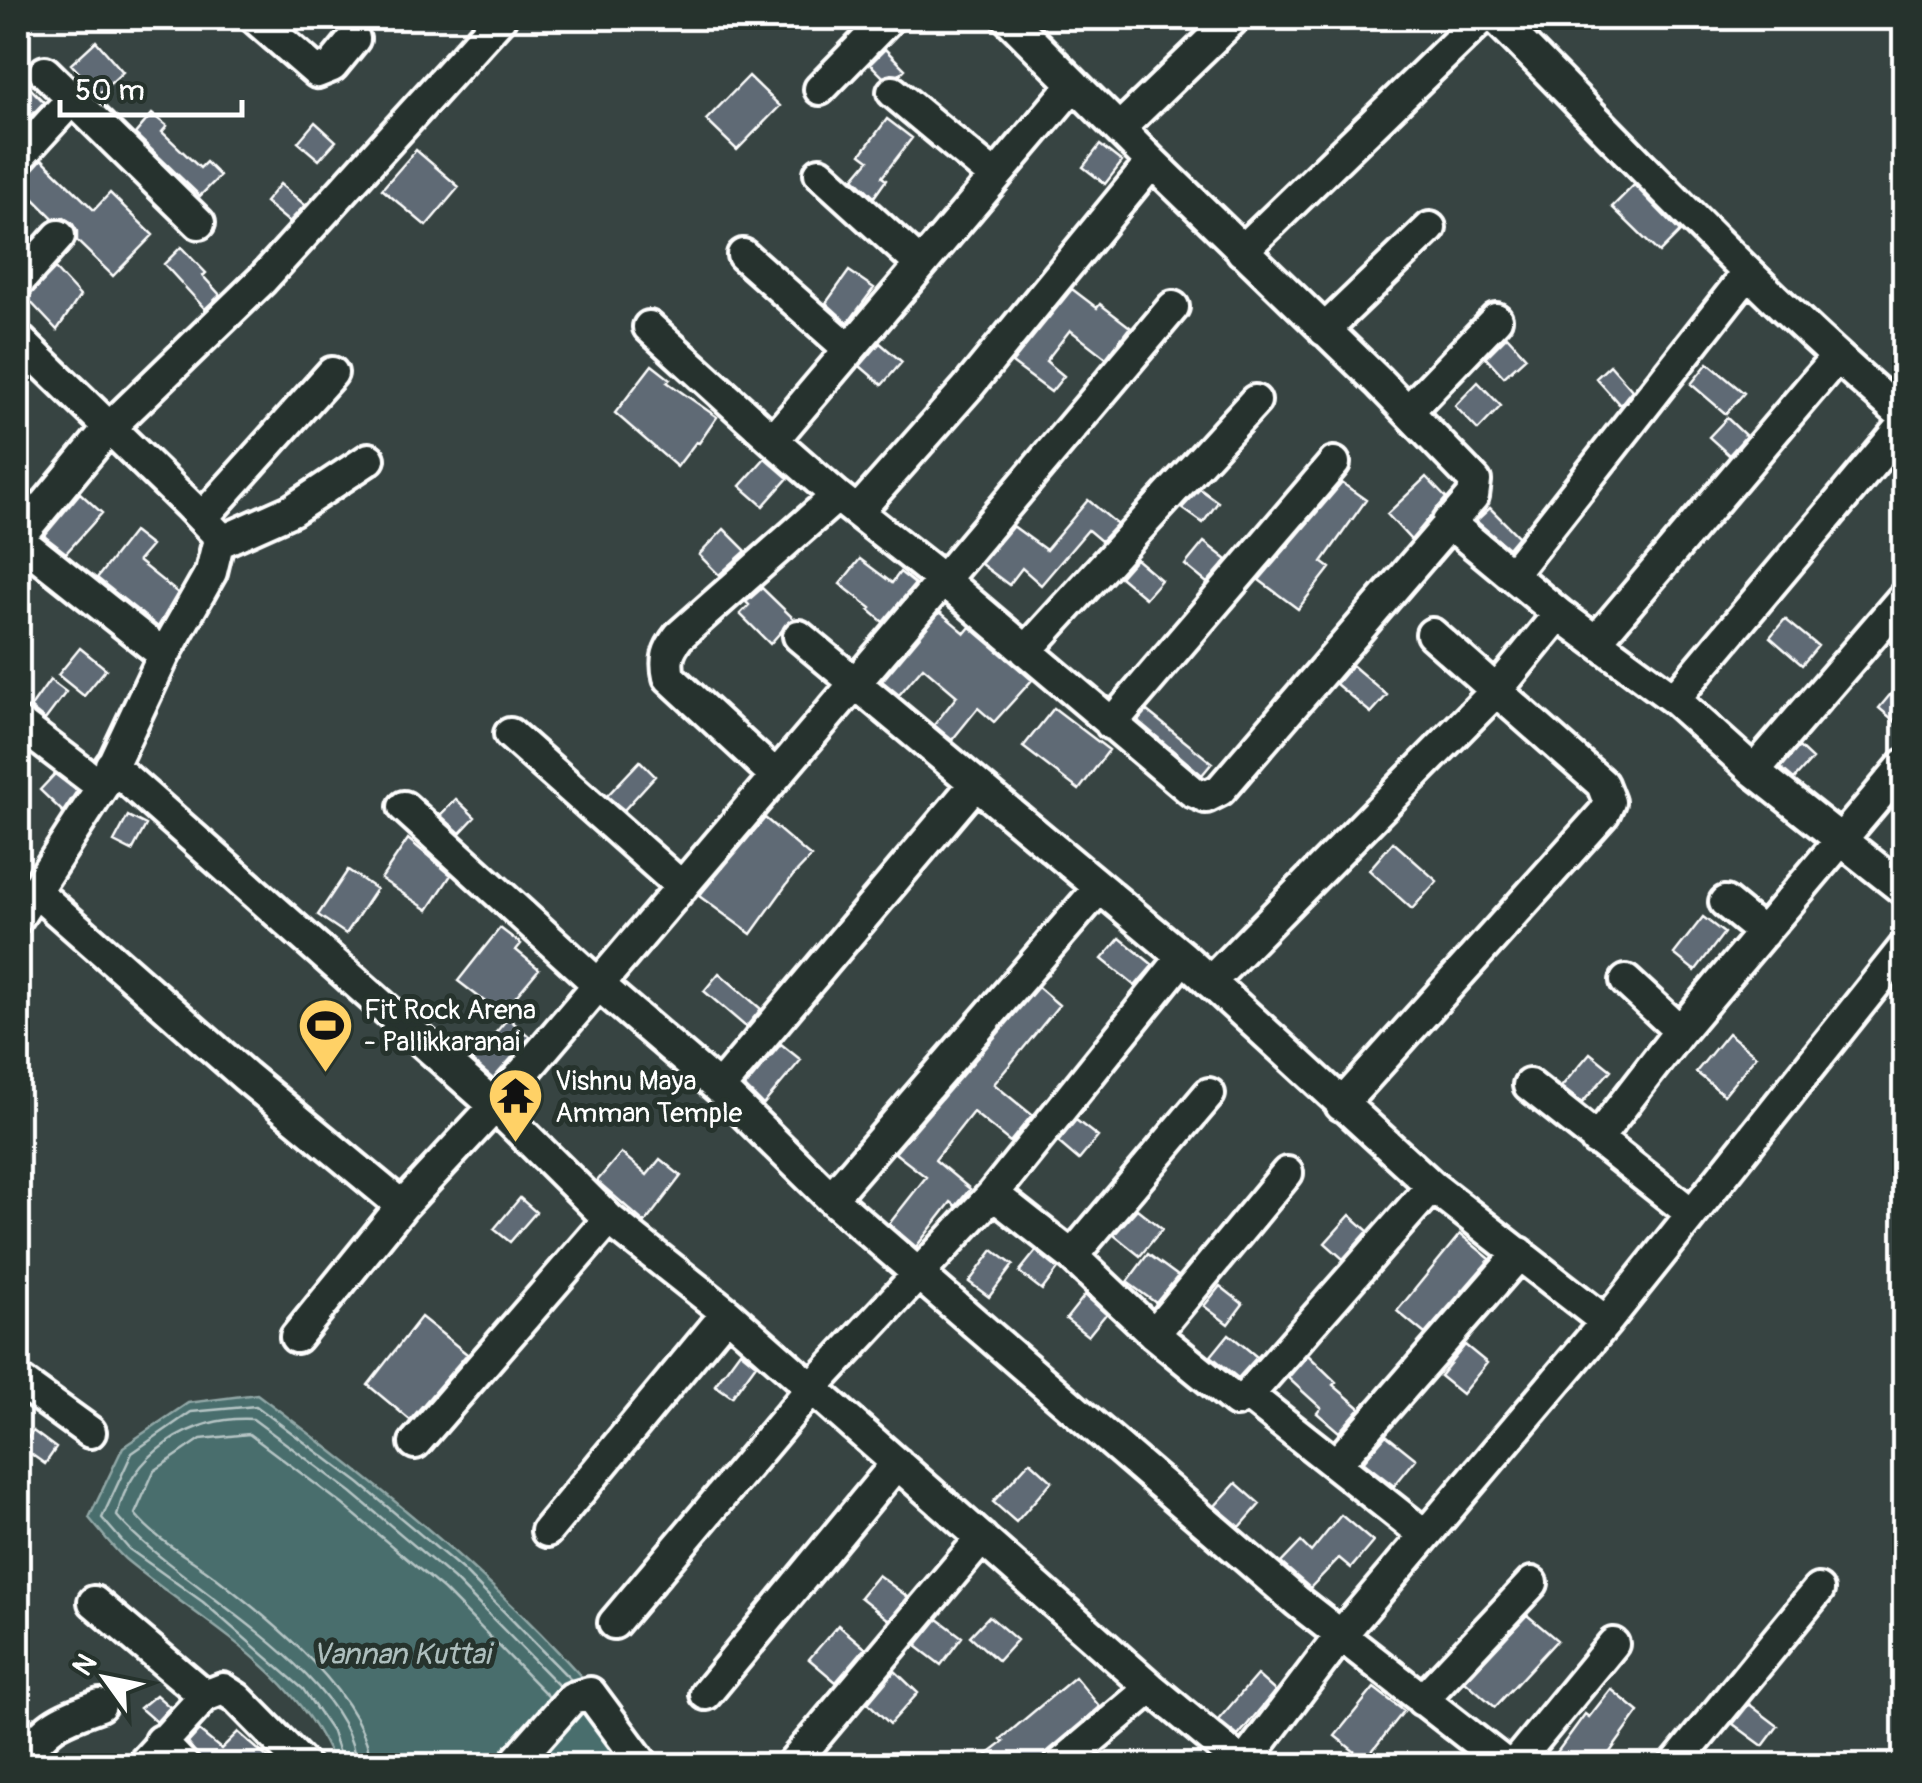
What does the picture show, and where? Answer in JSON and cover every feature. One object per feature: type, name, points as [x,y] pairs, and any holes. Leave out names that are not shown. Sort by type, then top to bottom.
[{"type":"street","points":[[255,18],[317,72],[332,66],[354,40]]},
{"type":"street","points":[[820,89],[890,18]]},
{"type":"street","points":[[1119,129],[1234,18]]},
{"type":"street","points":[[1242,251],[1482,18]]},
{"type":"street","points":[[1496,18],[1748,273],[1836,358],[1904,416]]},
{"type":"street","points":[[164,656],[18,538],[108,429],[262,280],[492,20]]},
{"type":"street","points":[[649,327],[773,440],[1192,791],[1206,797],[1220,790],[1473,496],[1475,481],[1074,84],[1024,23]]},
{"type":"street","points":[[45,72],[199,223]]},
{"type":"street","points":[[773,440],[1074,84]]},
{"type":"street","points":[[892,92],[995,178]]},
{"type":"street","points":[[18,158],[72,98]]},
{"type":"street","points":[[776,776],[669,677],[669,648],[679,636],[848,504],[967,388],[1152,162]]},
{"type":"street","points":[[820,173],[920,265]]},
{"type":"street","points":[[1324,330],[1430,228]]},
{"type":"street","points":[[18,282],[59,236]]},
{"type":"street","points":[[743,255],[850,350]]},
{"type":"street","points":[[1511,576],[1748,273]]},
{"type":"street","points":[[296,1337],[402,1206],[599,985],[1173,307]]},
{"type":"street","points":[[1408,411],[1496,319]]},
{"type":"street","points":[[18,339],[210,530]]},
{"type":"street","points":[[1596,640],[1836,358]]},
{"type":"street","points":[[18,917],[106,776],[164,656],[211,572],[210,530],[332,373]]},
{"type":"street","points":[[1026,651],[1255,401]]},
{"type":"street","points":[[1674,699],[1904,425]]},
{"type":"street","points":[[210,530],[292,510],[369,459]]},
{"type":"street","points":[[1111,724],[1334,463]]},
{"type":"street","points":[[1448,522],[1559,614],[1674,699],[1754,770],[1904,890]]},
{"type":"street","points":[[1754,770],[1904,597]]},
{"type":"street","points":[[1210,982],[1497,690],[1559,614]]},
{"type":"street","points":[[1342,1105],[1604,814],[1608,802],[1602,784],[1432,634]]},
{"type":"street","points":[[799,636],[1183,958],[1432,1186],[1606,1322]]},
{"type":"street","points":[[18,723],[106,776],[495,1106],[609,1219],[727,1312],[1243,1765],[1341,1635],[1606,1322],[1904,948]]},
{"type":"street","points":[[510,734],[682,887]]},
{"type":"street","points":[[1596,1140],[1680,1032],[1904,765]]},
{"type":"street","points":[[719,1088],[974,784]]},
{"type":"street","points":[[404,806],[599,985],[719,1088],[832,1198],[1182,1502],[1341,1635],[1510,1766],[1612,1644]]},
{"type":"street","points":[[832,1198],[1099,888]]},
{"type":"street","points":[[36,892],[402,1206]]},
{"type":"street","points":[[1725,902],[1763,933]]},
{"type":"street","points":[[614,1623],[812,1388],[993,1194],[1183,958]]},
{"type":"street","points":[[1626,981],[1680,1032]]},
{"type":"street","points":[[1529,1085],[1692,1214]]},
{"type":"street","points":[[1072,1256],[1210,1094]]},
{"type":"street","points":[[1154,1334],[1287,1173]]},
{"type":"street","points":[[993,1194],[1072,1256],[1154,1334],[1230,1398],[1241,1400],[1432,1186]]},
{"type":"street","points":[[415,1444],[609,1219]]},
{"type":"street","points":[[1336,1464],[1520,1253]]},
{"type":"street","points":[[547,1532],[727,1312]]},
{"type":"street","points":[[18,1380],[90,1432]]},
{"type":"street","points":[[1248,1396],[1425,1535]]},
{"type":"street","points":[[706,1694],[897,1463]]},
{"type":"street","points":[[792,1764],[982,1538]]},
{"type":"street","points":[[1422,1700],[1532,1582]]},
{"type":"street","points":[[1674,1766],[1818,1590]]},
{"type":"street","points":[[94,1602],[205,1696]]},
{"type":"street","points":[[1059,1766],[1151,1688]]},
{"type":"street","points":[[184,1766],[151,1754],[205,1696],[223,1689],[237,1698],[304,1766]]},
{"type":"street","points":[[512,1766],[572,1698],[581,1693],[590,1693],[644,1766]]},
{"type":"street","points":[[18,1763],[56,1721],[100,1705]]},
{"type":"water","name":"Vannan Kuttai","points":[[257,1394],[365,1477],[469,1565],[567,1660],[654,1765],[335,1765],[318,1731],[271,1674],[125,1559],[89,1518],[123,1447],[188,1403]]},
{"type":"building","points":[[96,41],[123,72],[99,94],[71,64]]},
{"type":"building","points":[[885,49],[905,69],[899,75],[883,77],[870,64]]},
{"type":"building","points":[[18,76],[44,102],[26,121],[18,113]]},
{"type":"building","points":[[749,76],[780,106],[737,150],[706,120]]},
{"type":"building","points":[[152,114],[167,126],[162,132],[200,168],[206,162],[220,176],[200,196],[135,134]]},
{"type":"building","points":[[887,119],[912,138],[882,177],[886,180],[874,197],[854,178],[869,160],[861,154]]},
{"type":"building","points":[[315,122],[336,141],[319,160],[298,142]]},
{"type":"building","points":[[1100,145],[1122,162],[1105,184],[1083,167]]},
{"type":"building","points":[[416,150],[459,187],[426,226],[382,189]]},
{"type":"building","points":[[42,159],[94,210],[110,193],[153,235],[113,276],[77,241],[72,223],[53,218],[18,183],[19,176],[31,171]]},
{"type":"building","points":[[280,184],[305,205],[289,222],[265,202]]},
{"type":"building","points":[[1634,185],[1680,232],[1659,253],[1612,207]]},
{"type":"building","points":[[181,247],[206,273],[203,276],[220,295],[205,309],[164,264]]},
{"type":"building","points":[[55,269],[80,296],[57,330],[27,298]]},
{"type":"building","points":[[849,271],[874,288],[848,323],[826,303]]},
{"type":"building","points":[[1072,289],[1130,327],[1106,358],[1070,330],[1046,361],[1064,376],[1051,392],[1012,363]]},
{"type":"building","points":[[1507,336],[1526,357],[1504,377],[1486,357]]},
{"type":"building","points":[[880,343],[902,362],[882,385],[860,366]]},
{"type":"building","points":[[1708,363],[1744,393],[1726,414],[1691,384]]},
{"type":"building","points":[[652,365],[670,379],[667,382],[717,417],[677,467],[615,413]]},
{"type":"building","points":[[1610,365],[1632,390],[1620,405],[1596,378]]},
{"type":"building","points":[[1478,382],[1501,406],[1478,430],[1455,406]]},
{"type":"building","points":[[1727,418],[1746,436],[1729,455],[1709,437]]},
{"type":"building","points":[[765,458],[788,478],[763,506],[740,486]]},
{"type":"building","points":[[1426,477],[1446,498],[1411,540],[1387,514]]},
{"type":"building","points":[[1342,483],[1366,500],[1322,562],[1330,568],[1298,609],[1259,580]]},
{"type":"building","points":[[1200,489],[1218,502],[1203,523],[1182,508]]},
{"type":"building","points":[[80,493],[102,513],[66,553],[44,536]]},
{"type":"building","points":[[1088,500],[1117,524],[1101,541],[1088,530],[1041,585],[1022,568],[1009,585],[981,564],[1013,526],[1046,550]]},
{"type":"building","points":[[1490,508],[1518,536],[1508,548],[1476,521]]},
{"type":"building","points":[[724,529],[746,551],[719,575],[699,555]]},
{"type":"building","points":[[133,532],[151,546],[138,561],[178,593],[158,627],[97,578]]},
{"type":"building","points":[[1204,542],[1227,560],[1207,583],[1185,565]]},
{"type":"building","points":[[860,559],[892,583],[900,572],[915,584],[883,622],[840,584]]},
{"type":"building","points":[[1136,559],[1161,580],[1145,598],[1120,577]]},
{"type":"building","points":[[762,588],[793,618],[770,644],[740,614],[749,605],[746,602]]},
{"type":"building","points":[[940,612],[965,633],[970,627],[1032,680],[994,722],[978,708],[952,740],[934,725],[957,696],[923,667],[899,695],[882,681]]},
{"type":"building","points":[[1785,619],[1818,646],[1802,665],[1770,637]]},
{"type":"building","points":[[80,648],[106,669],[84,696],[58,675]]},
{"type":"building","points":[[1352,665],[1387,695],[1371,713],[1336,684]]},
{"type":"building","points":[[1904,678],[1904,729],[1879,708]]},
{"type":"building","points":[[50,680],[66,692],[45,720],[30,708]]},
{"type":"building","points":[[1054,708],[1109,750],[1079,790],[1023,747]]},
{"type":"building","points":[[1147,711],[1212,763],[1202,775],[1138,721]]},
{"type":"building","points":[[1799,747],[1812,759],[1794,779],[1781,768]]},
{"type":"building","points":[[640,761],[655,776],[624,810],[607,796]]},
{"type":"building","points":[[55,774],[77,791],[63,812],[40,790]]},
{"type":"building","points":[[456,799],[475,817],[460,833],[440,815]]},
{"type":"building","points":[[128,816],[146,825],[132,851],[114,842]]},
{"type":"building","points":[[765,818],[811,857],[751,934],[699,896]]},
{"type":"building","points":[[408,839],[451,875],[428,910],[381,879]]},
{"type":"building","points":[[1393,842],[1437,881],[1412,909],[1369,870]]},
{"type":"building","points":[[348,870],[376,889],[346,934],[318,915]]},
{"type":"building","points":[[1703,917],[1724,933],[1695,971],[1674,954]]},
{"type":"building","points":[[500,928],[521,944],[516,950],[539,969],[501,1014],[458,981]]},
{"type":"building","points":[[1120,938],[1153,965],[1135,986],[1102,959]]},
{"type":"building","points":[[719,973],[761,1009],[746,1027],[704,991]]},
{"type":"building","points":[[1038,987],[1059,1005],[994,1084],[1032,1115],[1010,1142],[973,1112],[935,1160],[970,1189],[956,1206],[951,1202],[916,1247],[889,1224],[926,1177],[895,1153]]},
{"type":"building","points":[[508,1018],[530,1037],[493,1079],[472,1061]]},
{"type":"building","points":[[1728,1033],[1756,1056],[1724,1095],[1696,1072]]},
{"type":"building","points":[[781,1044],[801,1060],[763,1105],[745,1087]]},
{"type":"building","points":[[1590,1053],[1611,1070],[1582,1103],[1561,1087]]},
{"type":"building","points":[[1076,1120],[1098,1137],[1079,1160],[1058,1142]]},
{"type":"building","points":[[621,1153],[647,1175],[660,1159],[681,1176],[645,1223],[597,1181]]},
{"type":"building","points":[[520,1198],[536,1212],[510,1242],[494,1229]]},
{"type":"building","points":[[1137,1209],[1162,1229],[1140,1256],[1114,1235]]},
{"type":"building","points":[[1350,1215],[1368,1231],[1343,1259],[1325,1243]]},
{"type":"building","points":[[1460,1234],[1490,1259],[1425,1334],[1397,1311]]},
{"type":"building","points":[[993,1250],[1013,1265],[989,1297],[969,1282]]},
{"type":"building","points":[[1036,1251],[1058,1269],[1042,1290],[1019,1272]]},
{"type":"building","points":[[1148,1254],[1178,1276],[1156,1303],[1127,1282]]},
{"type":"building","points":[[1220,1286],[1243,1304],[1228,1324],[1204,1306]]},
{"type":"building","points":[[1085,1295],[1106,1314],[1088,1336],[1066,1319]]},
{"type":"building","points":[[421,1317],[467,1354],[410,1420],[368,1385]]},
{"type":"building","points":[[1229,1334],[1257,1357],[1238,1378],[1211,1356]]},
{"type":"building","points":[[1465,1345],[1487,1363],[1462,1394],[1440,1376]]},
{"type":"building","points":[[740,1351],[756,1364],[732,1397],[715,1385]]},
{"type":"building","points":[[1308,1355],[1336,1382],[1333,1385],[1360,1408],[1339,1432],[1317,1413],[1321,1408],[1288,1378]]},
{"type":"building","points":[[33,1431],[56,1448],[45,1464],[21,1447]]},
{"type":"building","points":[[1386,1435],[1416,1459],[1394,1486],[1363,1462]]},
{"type":"building","points":[[1030,1461],[1052,1481],[1016,1522],[993,1502]]},
{"type":"building","points":[[1236,1483],[1260,1504],[1240,1527],[1215,1506]]},
{"type":"building","points":[[1341,1515],[1373,1542],[1351,1568],[1339,1558],[1310,1588],[1281,1563],[1301,1542],[1311,1552]]},
{"type":"building","points":[[878,1575],[908,1597],[889,1620],[860,1597]]},
{"type":"building","points":[[1527,1615],[1557,1640],[1495,1707],[1465,1681]]},
{"type":"building","points":[[989,1616],[1017,1640],[998,1661],[970,1636]]},
{"type":"building","points":[[938,1619],[962,1637],[941,1665],[916,1646]]},
{"type":"building","points":[[838,1625],[865,1648],[836,1682],[809,1659]]},
{"type":"building","points":[[895,1671],[918,1693],[890,1724],[868,1703]]},
{"type":"building","points":[[1257,1675],[1275,1691],[1238,1736],[1218,1720]]},
{"type":"building","points":[[1075,1677],[1100,1707],[1047,1752],[1041,1766],[973,1766],[1004,1742],[1001,1739]]},
{"type":"building","points":[[1374,1688],[1404,1711],[1365,1760],[1335,1736]]},
{"type":"building","points":[[1611,1689],[1639,1712],[1600,1766],[1547,1766],[1585,1714],[1589,1717]]},
{"type":"building","points":[[156,1695],[170,1707],[156,1722],[140,1708]]},
{"type":"building","points":[[1749,1704],[1778,1726],[1763,1746],[1733,1724]]},
{"type":"building","points":[[199,1731],[221,1749],[238,1732],[277,1766],[205,1766],[188,1743]]},
{"type":"place","name":"Fit Rock Arena - Pallikkaranai","points":[[325,1074]]},
{"type":"place","name":"Vishnu Maya Amman Temple","points":[[516,1145]]}]
